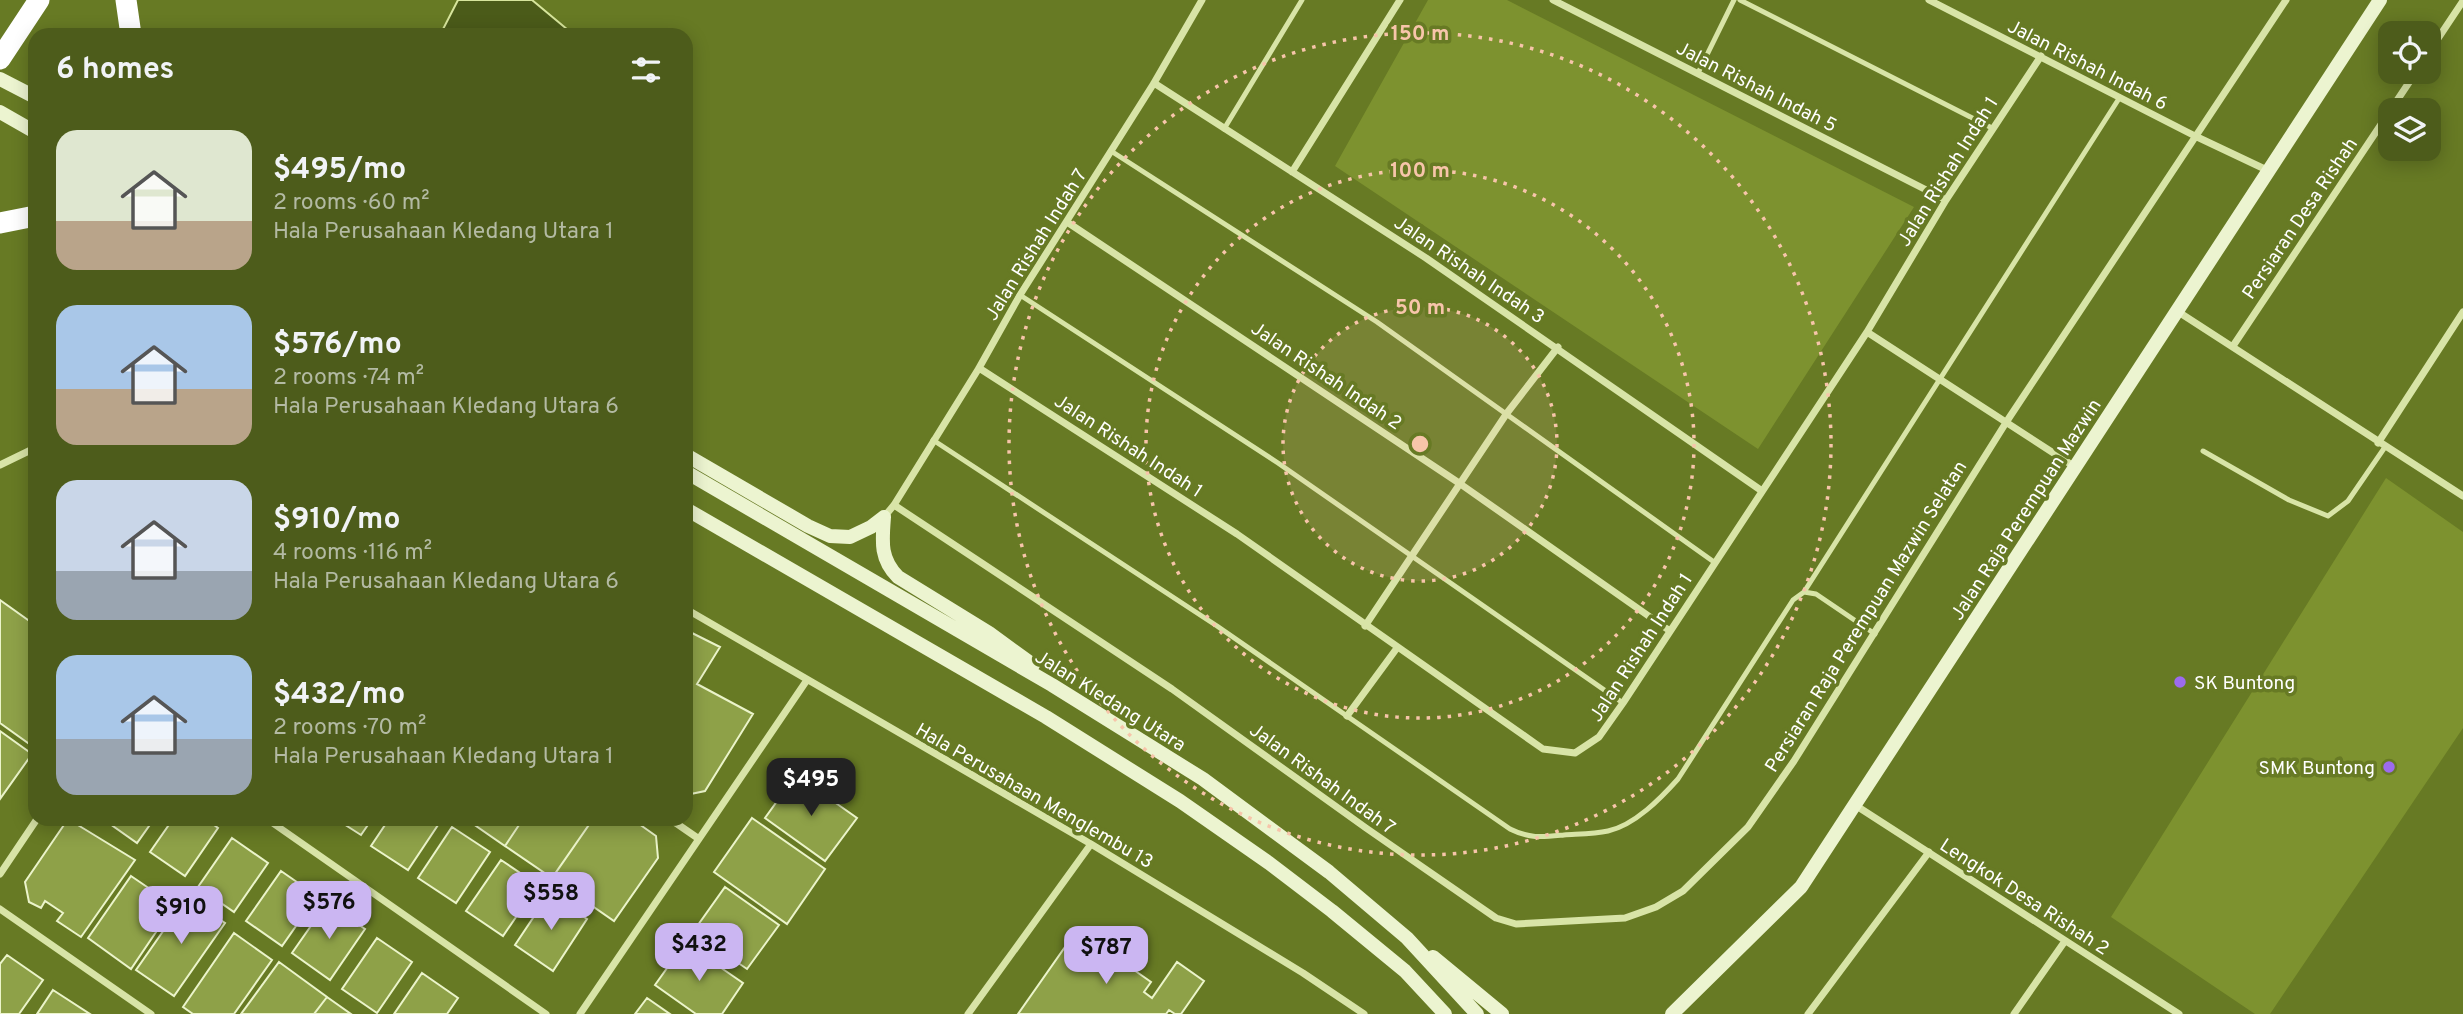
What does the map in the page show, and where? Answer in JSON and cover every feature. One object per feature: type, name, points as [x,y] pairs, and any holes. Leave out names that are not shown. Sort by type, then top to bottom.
[{"type":"highway","points":[[0,60],[39,0]]},
{"type":"highway","points":[[126,0],[130,28]]},
{"type":"highway","points":[[0,223],[28,217]]},
{"type":"main road","name":"Jalan Raja Perempuan Mazwin","points":[[1672,1014],[1801,887],[2380,0]]},
{"type":"main road","points":[[0,79],[28,93]]},
{"type":"main road","points":[[0,112],[28,128]]},
{"type":"main road","points":[[693,459],[830,536],[850,537],[884,517]]},
{"type":"main road","name":"Jalan Kledang Utara","points":[[693,476],[1052,685],[1203,779],[1329,872],[1407,938],[1477,1014]]},
{"type":"main road","points":[[693,513],[1046,717],[1180,802],[1269,863],[1332,911],[1405,971],[1445,1014]]},
{"type":"main road","points":[[884,517],[883,555],[889,568],[898,577],[989,633],[1035,667],[1052,685]]},
{"type":"main road","points":[[1407,938],[1455,973],[1502,1014]]},
{"type":"main road","points":[[1662,1014],[1708,980]]},
{"type":"main road","points":[[1680,1014],[1708,980]]},
{"type":"street","name":"Jalan Rishah Indah 7","points":[[884,517],[979,368],[1020,295],[1154,83],[1202,0]]},
{"type":"street","points":[[1292,172],[1400,0]]},
{"type":"street","name":"Jalan Rishah Indah 5","points":[[1553,0],[1946,200]]},
{"type":"street","name":"Jalan Rishah Indah 6","points":[[1930,0],[2269,172]]},
{"type":"street","name":"Persiaran Raja Perempuan Mazwin Selatan","points":[[1748,827],[1794,761],[2007,421],[2286,0]]},
{"type":"street","points":[[2441,34],[2463,1]]},
{"type":"street","name":"Jalan Rishah Indah 1","points":[[979,368],[1237,534],[1543,750],[1575,753],[1599,737],[1623,703],[1867,332],[1946,200],[2041,56]]},
{"type":"street","name":"Jalan Rishah Indah 3","points":[[1154,83],[1426,258],[1762,491]]},
{"type":"street","name":"Persiaran Desa Rishah","points":[[2233,346],[2408,84]]},
{"type":"street","name":"Jalan Rishah Indah 2","points":[[1067,222],[1459,483],[1670,631]]},
{"type":"street","points":[[2177,311],[2463,496]]},
{"type":"street","points":[[2381,445],[2463,312]]},
{"type":"street","points":[[1867,332],[2007,421],[2075,468]]},
{"type":"street","points":[[1365,626],[1459,483],[1558,347]]},
{"type":"street","points":[[0,465],[28,451]]},
{"type":"street","name":"Jalan Rishah Indah 7","points":[[894,505],[1172,689],[1376,836],[1496,918],[1516,923],[1625,918],[1656,907],[1684,891],[1748,827]]},
{"type":"street","name":"Hala Perusahaan Menglembu 13","points":[[693,614],[1091,844],[1303,973],[1364,1014]]},
{"type":"street","points":[[1347,716],[1397,648]]},
{"type":"street","points":[[580,1014],[807,680]]},
{"type":"street","name":"Lengkok Desa Rishah 2","points":[[1854,804],[2179,1014]]},
{"type":"street","points":[[0,874],[32,826]]},
{"type":"street","points":[[277,826],[546,1014]]},
{"type":"street","points":[[680,826],[699,839]]},
{"type":"street","points":[[968,1014],[1091,844]]},
{"type":"street","points":[[1808,1014],[1929,852]]},
{"type":"street","points":[[0,909],[151,1014]]},
{"type":"street","points":[[2016,1013],[2065,941]]},
{"type":"lane","points":[[1224,129],[1302,0]]},
{"type":"lane","points":[[1698,73],[1734,0]]},
{"type":"lane","points":[[1740,0],[1992,128]]},
{"type":"lane","points":[[933,440],[1217,626],[1510,829],[1525,836],[1607,831],[1622,826],[1636,816],[1678,779],[1793,600],[1804,592],[2120,97]]},
{"type":"lane","points":[[1111,151],[1377,322],[1714,562]]},
{"type":"lane","points":[[1020,295],[1278,463],[1623,703]]},
{"type":"lane","points":[[2203,451],[2289,500],[2328,516],[2348,501],[2381,445]]},
{"type":"lane","points":[[1804,592],[1816,594],[1875,634]]},
{"type":"shaded area","points":[[458,0],[532,0],[566,28],[444,28]]},
{"type":"shaded area","points":[[1428,0],[1507,0],[1914,207],[1758,449],[1335,166]]},
{"type":"shaded area","points":[[2386,478],[2463,532],[2463,728],[2270,1014],[2255,1014],[2111,917]]},
{"type":"building","points":[[0,600],[28,620],[28,743],[0,723]]},
{"type":"building","points":[[693,634],[720,647],[697,684],[753,714],[705,791],[693,794]]},
{"type":"building","points":[[0,731],[28,751],[28,760],[0,799]]},
{"type":"building","points":[[796,775],[857,818],[825,861],[765,818]]},
{"type":"building","points":[[752,818],[825,869],[787,924],[714,872]]},
{"type":"building","points":[[63,826],[79,826],[135,860],[81,937],[57,921],[63,913],[45,901],[41,908],[29,902],[25,882]]},
{"type":"building","points":[[113,826],[149,826],[137,843]]},
{"type":"building","points":[[168,826],[218,828],[185,876],[150,852]]},
{"type":"building","points":[[347,826],[367,826],[361,835]]},
{"type":"building","points":[[384,826],[437,826],[408,870],[371,846]]},
{"type":"building","points":[[476,826],[518,826],[505,846]]},
{"type":"building","points":[[518,826],[588,826],[552,878],[505,846]]},
{"type":"building","points":[[588,826],[642,826],[656,836],[658,858],[614,921],[552,878]]},
{"type":"building","points":[[452,827],[490,852],[456,903],[418,878]]},
{"type":"building","points":[[232,838],[268,863],[234,912],[198,887]]},
{"type":"building","points":[[501,860],[538,885],[503,936],[466,911]]},
{"type":"building","points":[[281,871],[317,896],[282,946],[246,921]]},
{"type":"building","points":[[131,876],[169,902],[151,929],[156,932],[131,969],[88,938]]},
{"type":"building","points":[[725,887],[779,925],[747,969],[693,932]]},
{"type":"building","points":[[549,894],[587,919],[553,971],[515,945]]},
{"type":"building","points":[[187,897],[225,923],[174,996],[136,970]]},
{"type":"building","points":[[327,903],[365,929],[330,980],[292,953]]},
{"type":"building","points":[[1077,930],[1151,982],[1144,992],[1152,998],[1177,962],[1204,981],[1181,1014],[1169,1010],[1166,1014],[1018,1014]]},
{"type":"building","points":[[234,933],[272,960],[234,1014],[193,1014],[183,1007]]},
{"type":"building","points":[[377,938],[412,962],[377,1013],[342,989]]},
{"type":"building","points":[[685,943],[743,983],[722,1014],[696,1014],[655,985]]},
{"type":"building","points":[[7,955],[43,980],[19,1014],[0,1014],[0,964]]},
{"type":"building","points":[[279,962],[327,997],[314,1014],[241,1014]]},
{"type":"building","points":[[422,973],[458,998],[447,1014],[394,1014]]},
{"type":"building","points":[[53,990],[90,1014],[37,1014]]},
{"type":"building","points":[[327,997],[351,1014],[314,1014]]},
{"type":"building","points":[[647,998],[670,1014],[635,1014]]},
{"type":"place","name":"SK Buntong","points":[[2180,682]]},
{"type":"place","name":"SMK Buntong","points":[[2389,767]]}]
